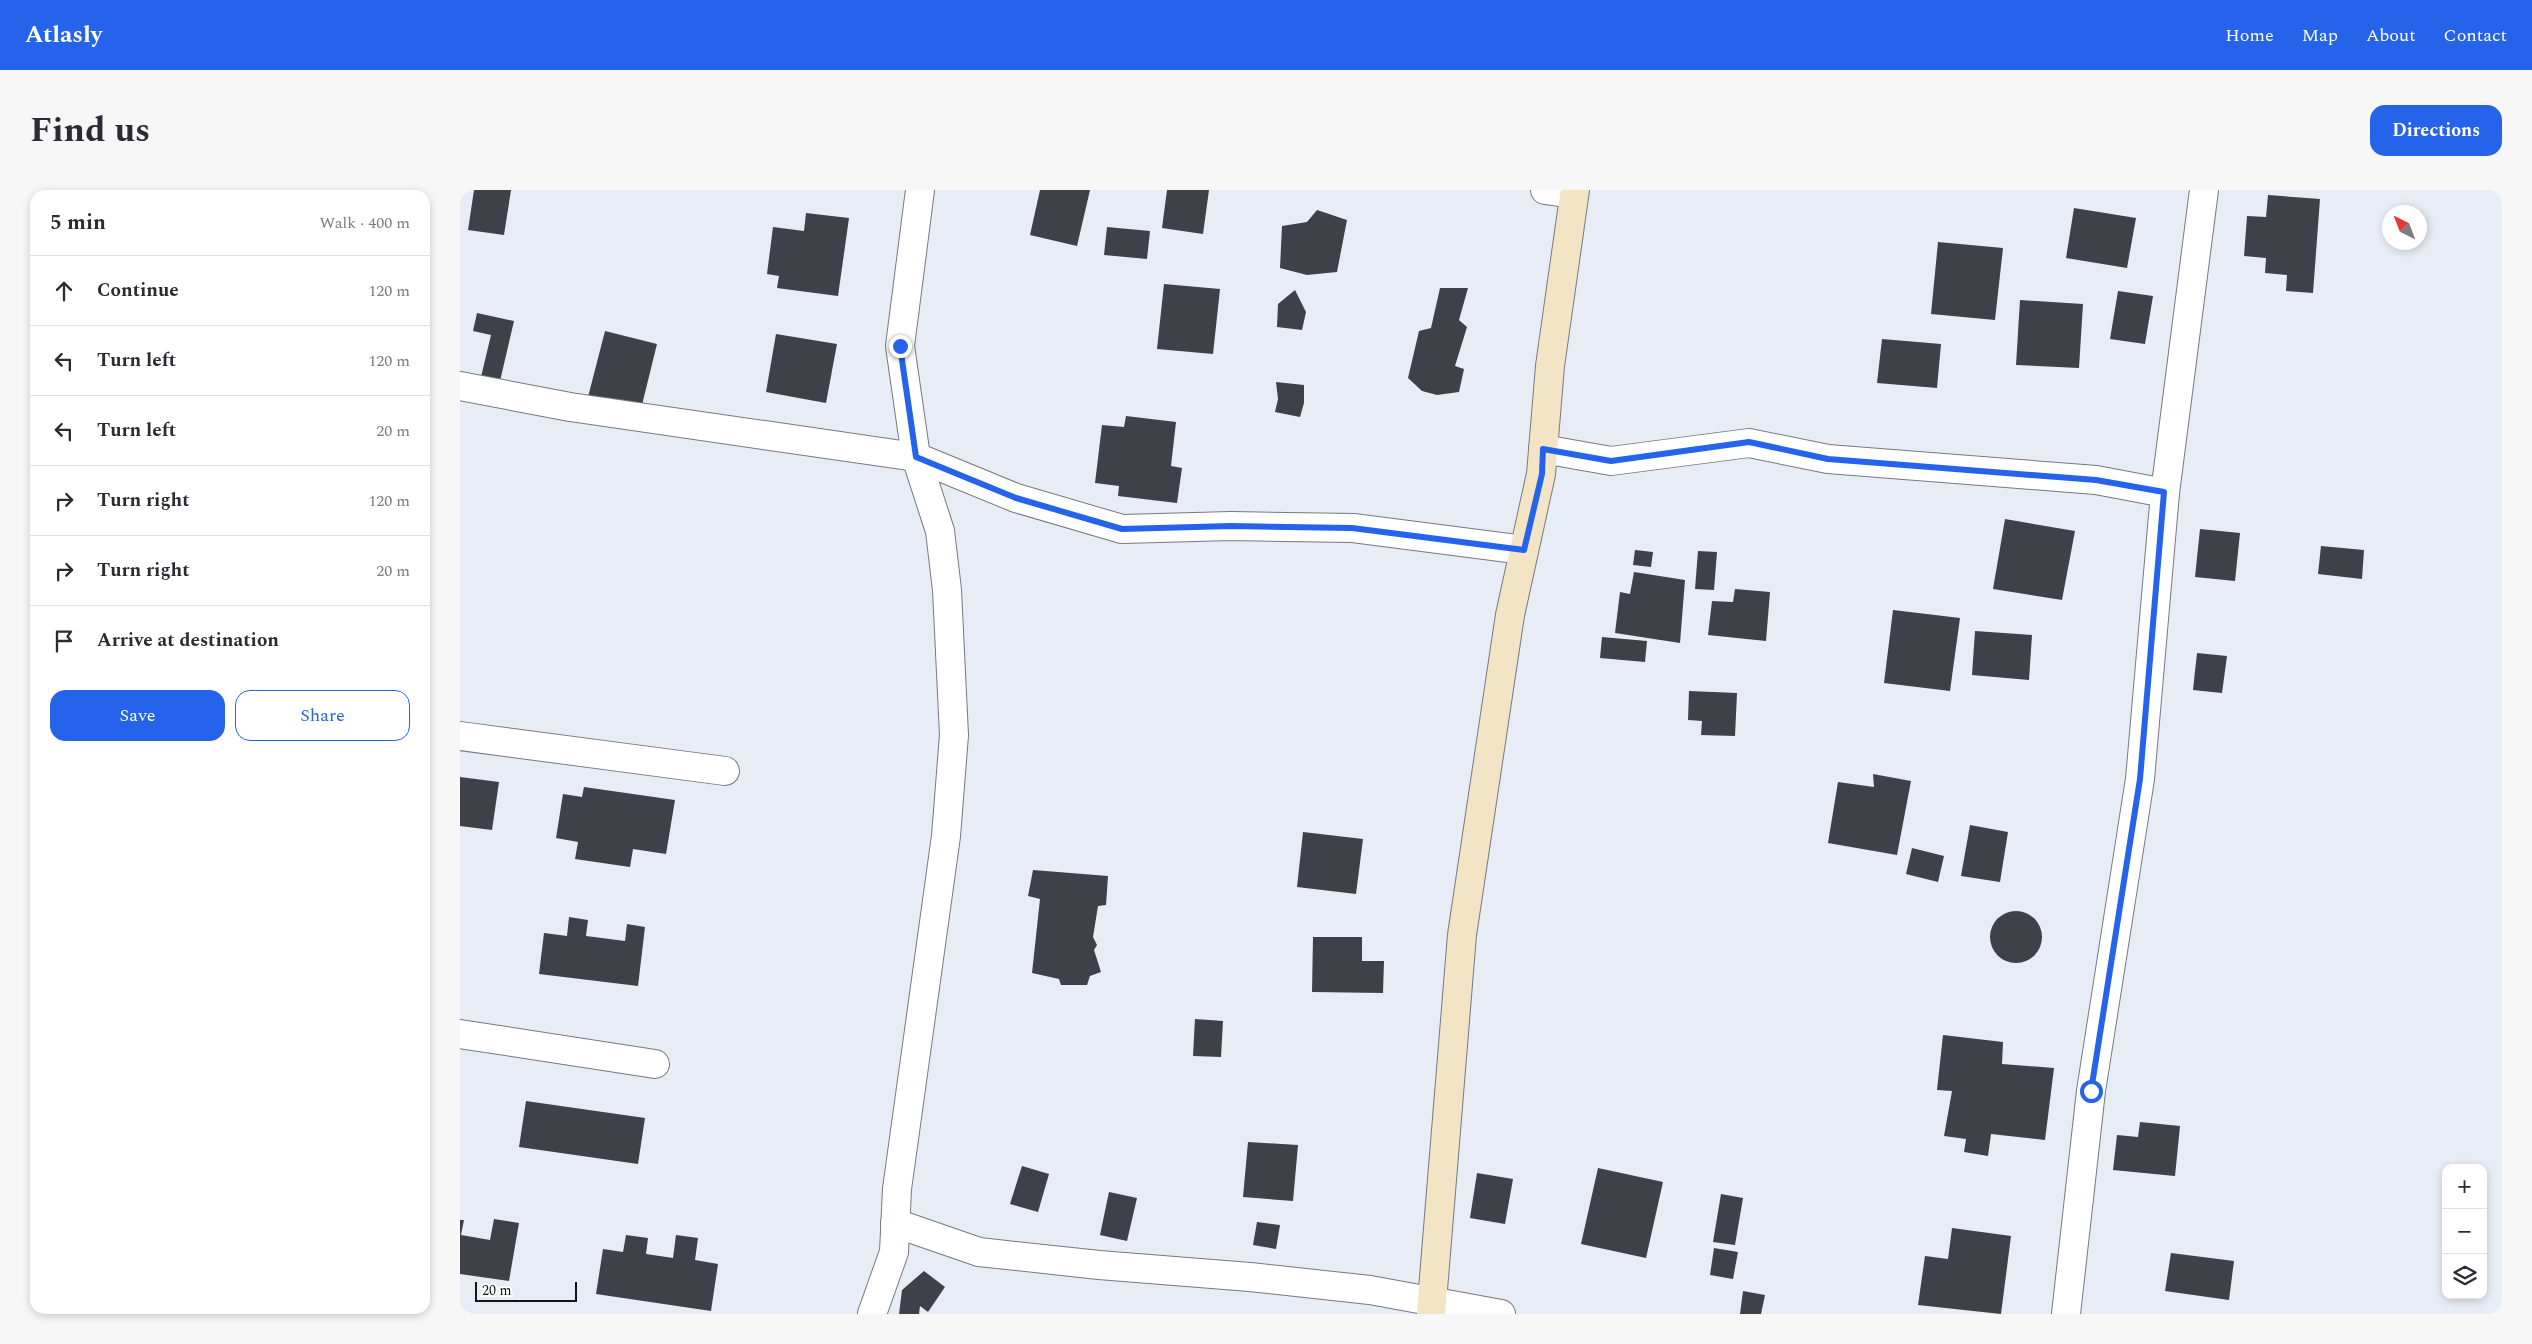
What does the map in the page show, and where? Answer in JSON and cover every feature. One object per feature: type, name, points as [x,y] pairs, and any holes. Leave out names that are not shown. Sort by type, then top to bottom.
[{"type":"street","points":[[872,1314],[894,1252],[897,1189],[946,836],[954,735],[947,590],[940,531],[916,457],[900,346],[920,190]]},
{"type":"street","points":[[1432,1309],[1462,935],[1510,615],[1542,474],[1550,366],[1575,192],[1545,190]]},
{"type":"street","points":[[2066,1314],[2091,1091],[2140,779],[2164,492],[2204,190]]},
{"type":"street","points":[[460,386],[570,407],[916,457],[1016,498],[1122,529],[1231,526],[1352,528],[1524,550]]},
{"type":"street","points":[[1543,449],[1611,461],[1749,442],[1828,459],[2096,480],[2164,492]]},
{"type":"street","points":[[460,736],[725,771]]},
{"type":"street","points":[[460,1034],[655,1064]]},
{"type":"street","points":[[895,1223],[980,1252],[1099,1266],[1250,1277],[1370,1290],[1432,1309],[1501,1314]]},
{"type":"building","points":[[474,190],[511,190],[504,235],[468,230]]},
{"type":"building","points":[[1040,190],[1090,190],[1077,246],[1030,235]]},
{"type":"building","points":[[1167,190],[1209,190],[1203,234],[1162,228]]},
{"type":"building","points":[[2268,195],[2320,199],[2313,293],[2286,291],[2287,275],[2265,273],[2266,258],[2244,256],[2247,216],[2266,217]]},
{"type":"building","points":[[2074,208],[2136,218],[2127,268],[2066,258]]},
{"type":"building","points":[[1317,210],[1347,220],[1337,272],[1307,275],[1280,268],[1282,226],[1307,222]]},
{"type":"building","points":[[806,213],[849,218],[838,296],[777,288],[779,276],[767,274],[773,227],[804,231]]},
{"type":"building","points":[[1107,227],[1150,231],[1147,259],[1104,255]]},
{"type":"building","points":[[1938,242],[2003,248],[1995,320],[1931,314]]},
{"type":"building","points":[[1164,284],[1220,289],[1213,354],[1157,349]]},
{"type":"building","points":[[1440,288],[1468,288],[1459,320],[1467,327],[1455,366],[1464,369],[1459,392],[1437,395],[1422,391],[1408,378],[1419,331],[1431,328]]},
{"type":"building","points":[[1295,290],[1306,312],[1302,330],[1277,327],[1278,304]]},
{"type":"building","points":[[2118,291],[2153,296],[2145,344],[2110,339]]},
{"type":"building","points":[[2020,300],[2083,304],[2079,368],[2016,365]]},
{"type":"building","points":[[477,313],[514,321],[500,381],[481,377],[491,335],[473,331]]},
{"type":"building","points":[[605,331],[657,344],[641,409],[588,397]]},
{"type":"building","points":[[776,334],[837,344],[826,403],[766,392]]},
{"type":"building","points":[[1882,339],[1941,344],[1937,388],[1877,383]]},
{"type":"building","points":[[1276,382],[1304,385],[1304,403],[1300,417],[1275,412],[1278,399]]},
{"type":"building","points":[[1126,416],[1176,422],[1171,466],[1182,468],[1177,503],[1118,496],[1119,486],[1095,483],[1102,425],[1124,427]]},
{"type":"building","points":[[2005,519],[2075,531],[2062,600],[1993,589]]},
{"type":"building","points":[[2200,529],[2240,533],[2235,581],[2195,577]]},
{"type":"building","points":[[2321,546],[2364,550],[2362,579],[2318,574]]},
{"type":"building","points":[[1635,550],[1653,552],[1651,567],[1633,565]]},
{"type":"building","points":[[1698,551],[1717,552],[1714,590],[1695,589]]},
{"type":"building","points":[[1634,572],[1685,580],[1680,643],[1615,633],[1620,592],[1630,594]]},
{"type":"building","points":[[1735,589],[1770,592],[1766,641],[1708,635],[1712,601],[1733,602]]},
{"type":"building","points":[[1893,610],[1960,618],[1950,691],[1884,683]]},
{"type":"building","points":[[1975,631],[2032,635],[2029,680],[1972,675]]},
{"type":"building","points":[[1602,637],[1647,641],[1645,662],[1600,658]]},
{"type":"building","points":[[2197,653],[2227,656],[2222,693],[2193,690]]},
{"type":"building","points":[[1689,691],[1737,693],[1735,736],[1701,735],[1702,721],[1688,720]]},
{"type":"building","points":[[1873,774],[1911,781],[1897,855],[1828,843],[1838,782],[1874,787]]},
{"type":"building","points":[[460,777],[499,782],[492,830],[460,826]]},
{"type":"building","points":[[584,787],[675,800],[666,854],[633,849],[630,867],[575,859],[578,842],[556,838],[563,794],[582,797]]},
{"type":"building","points":[[1970,825],[2008,832],[2000,882],[1961,876]]},
{"type":"building","points":[[1303,832],[1363,839],[1356,894],[1297,887]]},
{"type":"building","points":[[1912,848],[1944,856],[1938,882],[1906,874]]},
{"type":"building","points":[[1033,870],[1108,876],[1106,905],[1098,906],[1093,937],[1097,945],[1094,950],[1101,972],[1090,976],[1087,985],[1061,985],[1059,979],[1032,973],[1040,899],[1028,896]]},
{"type":"building","points":[[2016,911],[2026,913],[2034,919],[2040,927],[2042,937],[2040,947],[2034,955],[2026,961],[2016,963],[2006,961],[1998,955],[1992,947],[1990,937],[1992,927],[1998,919],[2006,913]]},
{"type":"building","points":[[569,917],[588,920],[586,936],[625,941],[627,924],[645,927],[638,986],[539,974],[544,933],[567,936]]},
{"type":"building","points":[[1313,937],[1362,937],[1362,961],[1384,961],[1383,993],[1312,992]]},
{"type":"building","points":[[1195,1019],[1223,1021],[1221,1057],[1193,1056]]},
{"type":"building","points":[[1943,1035],[2003,1042],[2002,1064],[2054,1068],[2045,1140],[1991,1134],[1988,1156],[1964,1152],[1966,1139],[1944,1136],[1952,1091],[1937,1090]]},
{"type":"building","points":[[526,1101],[645,1118],[638,1164],[519,1147]]},
{"type":"building","points":[[2140,1122],[2180,1126],[2175,1176],[2113,1170],[2117,1135],[2138,1137]]},
{"type":"building","points":[[1248,1142],[1298,1145],[1293,1201],[1243,1197]]},
{"type":"building","points":[[1022,1166],[1049,1174],[1038,1212],[1010,1204]]},
{"type":"building","points":[[1598,1168],[1663,1182],[1646,1258],[1581,1244]]},
{"type":"building","points":[[1477,1173],[1513,1179],[1505,1224],[1470,1218]]},
{"type":"building","points":[[1109,1192],[1137,1198],[1127,1241],[1100,1235]]},
{"type":"building","points":[[1721,1194],[1743,1198],[1735,1245],[1713,1242]]},
{"type":"building","points":[[494,1219],[519,1223],[509,1281],[460,1274],[460,1220],[464,1220],[461,1235],[490,1240]]},
{"type":"building","points":[[1257,1222],[1280,1225],[1276,1249],[1253,1245]]},
{"type":"building","points":[[1952,1228],[2011,1236],[2001,1314],[1918,1305],[1925,1256],[1948,1259]]},
{"type":"building","points":[[626,1235],[648,1238],[646,1254],[673,1258],[676,1235],[698,1238],[695,1260],[718,1264],[711,1311],[596,1294],[603,1249],[623,1252]]},
{"type":"building","points":[[1714,1248],[1738,1252],[1733,1279],[1710,1275]]},
{"type":"building","points":[[2171,1253],[2234,1261],[2229,1300],[2165,1291]]},
{"type":"building","points":[[924,1271],[945,1287],[928,1312],[920,1306],[919,1314],[899,1314],[902,1290]]},
{"type":"building","points":[[1743,1291],[1765,1295],[1761,1314],[1740,1314]]},
{"type":"route","points":[[900,346],[916,457],[1016,498],[1122,529],[1231,526],[1352,528],[1524,550],[1542,474],[1543,449],[1611,461],[1749,442],[1828,459],[2096,480],[2164,492],[2140,779],[2091,1091]]}]
